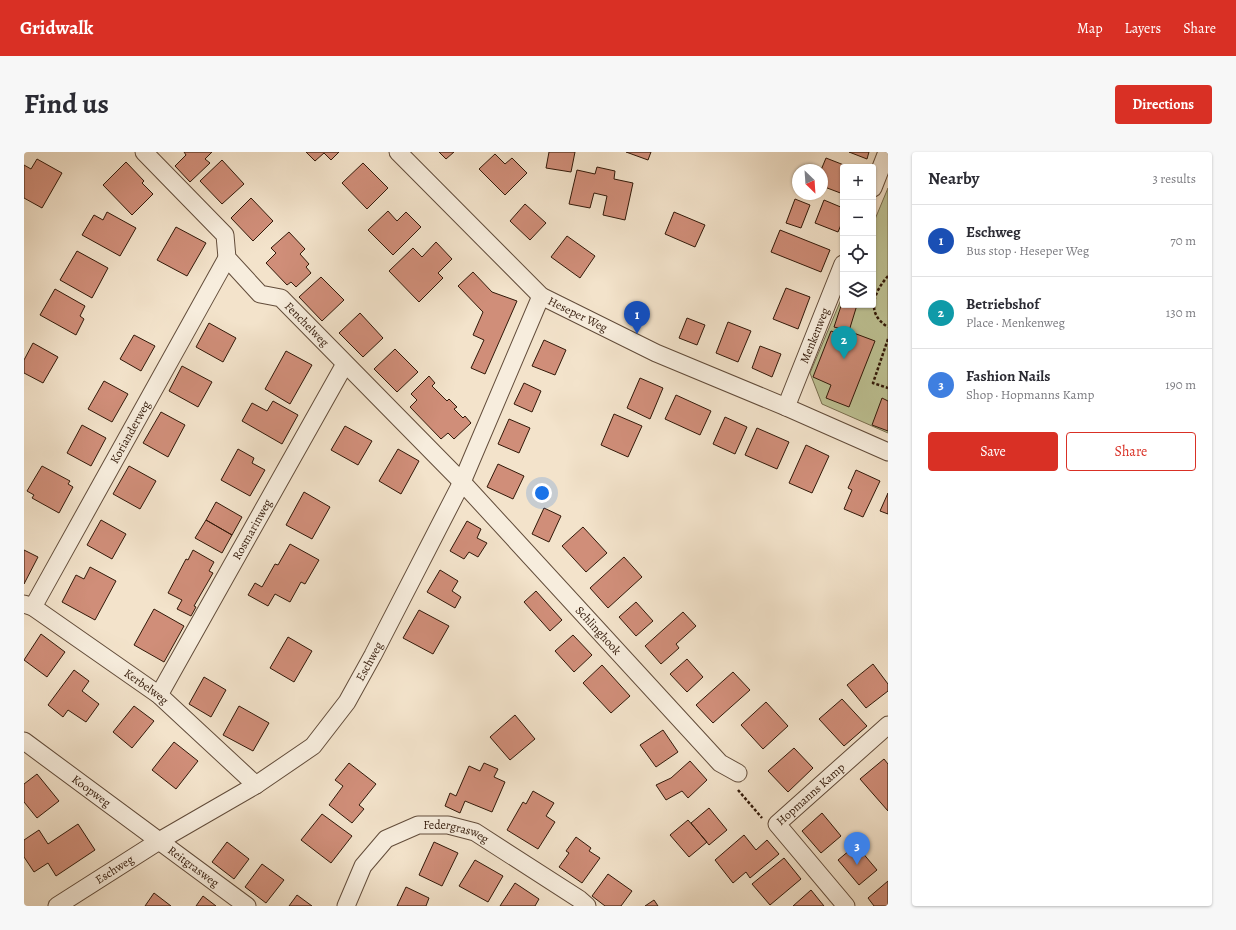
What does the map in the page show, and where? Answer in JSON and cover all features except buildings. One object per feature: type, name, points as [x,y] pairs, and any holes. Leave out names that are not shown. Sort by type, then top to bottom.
[{"type":"street","points":[[144,152],[225,235],[227,258]]},
{"type":"street","name":"Heseper Weg","points":[[398,152],[541,296],[656,353],[786,407],[888,452]]},
{"type":"street","points":[[876,180],[887,152]]},
{"type":"street","name":"Fenchelweg","points":[[227,258],[260,294],[281,298],[462,482]]},
{"type":"street","name":"Korianderweg","points":[[29,605],[227,258]]},
{"type":"street","name":"Menkenweg","points":[[786,407],[840,272]]},
{"type":"street","name":"Eschweg","points":[[57,906],[159,841],[256,785],[313,746],[347,702],[373,655],[462,482],[541,296]]},
{"type":"street","name":"Rosmarinweg","points":[[159,695],[345,364]]},
{"type":"street","name":"Schlinghook","points":[[462,482],[720,763],[738,773]]},
{"type":"street","name":"Kerbelweg","points":[[29,605],[159,695],[256,785]]},
{"type":"street","name":"Hopmanns Kamp","points":[[846,906],[777,824],[888,725]]},
{"type":"street","name":"Koopweg","points":[[24,741],[159,841]]},
{"type":"street","name":"Federgrasweg","points":[[346,906],[363,866],[386,839],[418,825],[448,825],[476,832],[580,899],[587,906]]},
{"type":"street","name":"Reitgrasweg","points":[[159,841],[247,906]]},
{"type":"path","points":[[888,276],[876,291],[874,301],[877,315],[888,327]]},
{"type":"path","points":[[888,339],[872,383],[888,388]]},
{"type":"path","points":[[738,773],[738,790],[766,822],[777,824]]},
{"type":"green space","points":[[888,188],[888,433],[822,404],[810,373],[840,302],[840,308],[876,308],[876,217]]},
{"type":"place","name":"Eschweg","points":[[637,334]]},
{"type":"place","name":"Betriebshof","points":[[844,359]]},
{"type":"place","name":"Fashion Nails","points":[[857,865]]}]
